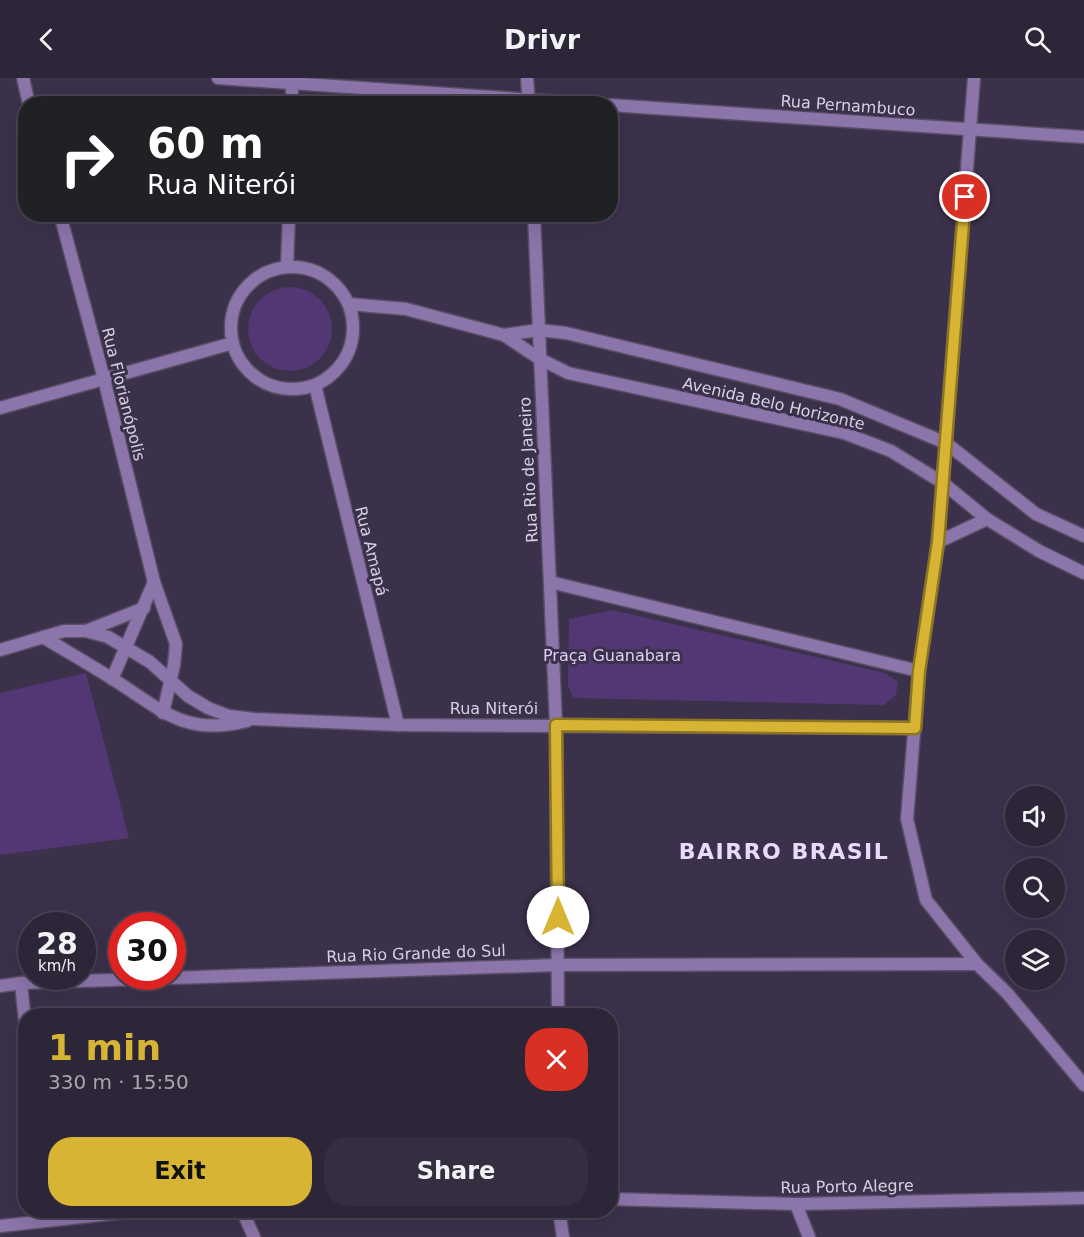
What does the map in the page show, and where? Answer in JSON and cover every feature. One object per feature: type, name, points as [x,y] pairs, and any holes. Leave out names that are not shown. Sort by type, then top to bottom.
[{"type":"street","points":[[22,78],[27,96]]},
{"type":"street","points":[[218,78],[462,96]]},
{"type":"street","points":[[527,78],[528,96]]},
{"type":"street","points":[[974,78],[938,542],[919,671],[907,819],[926,900],[977,964],[1007,993],[1084,1085]]},
{"type":"street","points":[[292,83],[292,96]]},
{"type":"street","name":"Rua Pernambuco","points":[[618,106],[1084,137]]},
{"type":"street","name":"Rua Florianópolis","points":[[62,222],[154,582],[176,644],[163,713]]},
{"type":"street","points":[[287,267],[289,222]]},
{"type":"street","name":"Rua Rio de Janeiro","points":[[534,222],[556,725],[558,1008]]},
{"type":"street","points":[[287,267],[308,269],[328,278],[343,293],[349,304],[353,328],[349,352],[335,372],[315,385],[297,389],[261,380],[247,368],[233,343],[234,312],[243,293],[257,278],[267,273],[287,267]]},
{"type":"street","name":"Avenida Belo Horizonte","points":[[349,304],[406,309],[504,335],[540,359],[568,373],[844,433],[891,451],[943,483],[987,519],[1040,551],[1084,573]]},
{"type":"street","name":"Avenida Belo Horizonte","points":[[504,335],[539,330],[566,333],[840,399],[946,443],[1036,514],[1084,536]]},
{"type":"street","points":[[0,408],[233,343]]},
{"type":"street","name":"Rua Amapá","points":[[315,385],[398,724]]},
{"type":"street","points":[[938,542],[987,519]]},
{"type":"street","points":[[112,679],[154,582]]},
{"type":"street","points":[[550,582],[919,671]]},
{"type":"street","points":[[0,650],[64,631],[86,631],[144,608]]},
{"type":"street","name":"Rua Niterói","points":[[86,631],[108,637],[150,662],[188,696],[208,708],[230,716],[254,719],[398,724],[915,728]]},
{"type":"street","name":"Rua Niterói","points":[[43,637],[163,713],[184,722],[207,727],[230,725],[254,719]]},
{"type":"street","name":"Rua Rio Grande do Sul","points":[[96,980],[558,964],[977,964]]},
{"type":"street","name":"Rua Rio Grande do Sul","points":[[0,986],[18,983]]},
{"type":"street","points":[[22,990],[24,1008]]},
{"type":"street","name":"Rua Porto Alegre","points":[[618,1199],[796,1204],[1084,1198]]},
{"type":"street","points":[[796,1204],[809,1237]]},
{"type":"street","points":[[0,1226],[36,1218]]},
{"type":"street","points":[[246,1218],[254,1237]]},
{"type":"street","points":[[560,1218],[563,1237]]},
{"type":"green space","points":[[290,287],[306,290],[320,299],[329,313],[332,329],[329,345],[320,359],[306,368],[290,371],[274,368],[260,359],[251,345],[248,329],[251,313],[260,299],[274,290]]},
{"type":"green space","name":"Praça Guanabara","points":[[612,610],[885,673],[898,682],[896,695],[884,705],[573,698],[568,685],[569,619]]},
{"type":"green space","points":[[86,673],[129,838],[0,855],[0,693]]},
{"type":"district","name":"BAIRRO BRASIL","points":[[784,851]]},
{"type":"route","points":[[558,917],[556,725],[915,728],[919,671],[938,542],[965,197]]}]
